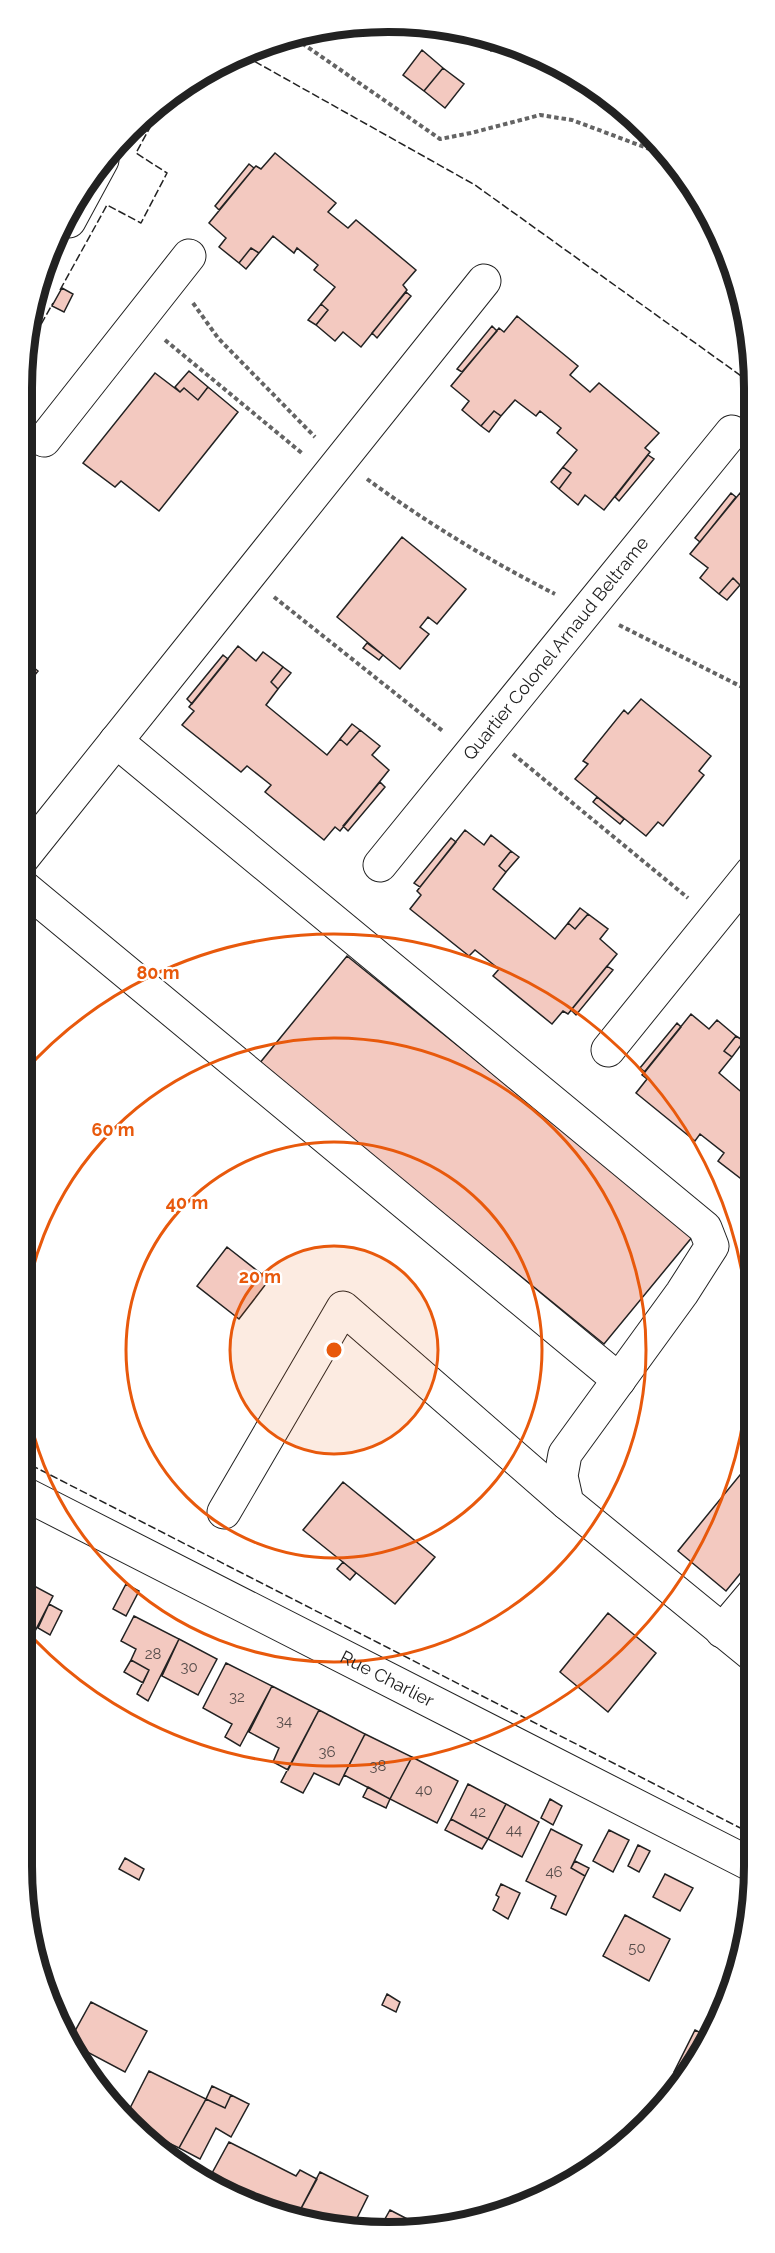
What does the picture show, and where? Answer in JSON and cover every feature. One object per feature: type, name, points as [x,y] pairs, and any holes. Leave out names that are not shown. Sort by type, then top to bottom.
[{"type":"street","points":[[44,440],[182,266]]},
{"type":"street","points":[[32,846],[483,281]]},
{"type":"street","name":"Quartier Colonel Arnaud Beltrame","points":[[380,865],[732,432]]},
{"type":"street","points":[[116,741],[705,1228],[712,1246],[682,1293],[565,1455],[561,1476],[567,1503]]},
{"type":"street","points":[[608,1050],[744,882]]},
{"type":"street","points":[[32,894],[619,1380]]},
{"type":"street","points":[[224,1512],[343,1308],[567,1503],[744,1648]]},
{"type":"street","name":"Rue Charlier","points":[[32,1498],[744,1861]]},
{"type":"street","points":[[722,1631],[744,1605]]},
{"type":"path","points":[[301,42],[440,139],[471,134],[540,115],[572,120],[652,150]]},
{"type":"path","points":[[182,266],[218,338],[315,438],[334,468]]},
{"type":"path","points":[[139,319],[334,468],[390,496],[505,568],[744,688]]},
{"type":"path","points":[[248,576],[479,743],[714,919]]},
{"type":"building","points":[[422,50],[443,68],[424,91],[403,75]]},
{"type":"building","points":[[443,68],[464,84],[445,108],[424,91]]},
{"type":"building","points":[[275,153],[336,203],[328,212],[348,228],[356,220],[416,270],[403,285],[407,290],[361,347],[343,332],[335,341],[316,325],[328,310],[321,304],[335,287],[314,270],[318,265],[297,248],[294,253],[273,236],[259,253],[251,248],[239,263],[219,247],[226,238],[209,223],[254,168],[256,166],[261,169]]},
{"type":"building","points":[[249,164],[254,168],[219,210],[215,206]]},
{"type":"building","points":[[251,248],[259,253],[246,269],[239,263]]},
{"type":"building","points":[[62,288],[73,294],[64,312],[52,306]]},
{"type":"building","points":[[406,292],[411,296],[377,338],[372,333]]},
{"type":"building","points":[[321,304],[328,310],[316,325],[308,320]]},
{"type":"building","points":[[517,316],[578,366],[570,375],[590,392],[599,383],[659,433],[645,448],[650,452],[604,510],[585,495],[578,505],[559,489],[571,473],[563,467],[577,450],[557,433],[561,428],[540,411],[536,416],[515,400],[501,416],[494,411],[481,426],[462,410],[469,401],[451,386],[499,328],[504,332]]},
{"type":"building","points":[[492,326],[497,331],[462,372],[457,369]]},
{"type":"building","points":[[189,371],[208,387],[198,400],[184,388],[180,392],[175,387]]},
{"type":"building","points":[[155,373],[180,392],[184,388],[198,400],[208,387],[238,412],[159,511],[121,481],[115,487],[83,463]]},
{"type":"building","points":[[494,411],[501,416],[489,432],[481,426]]},
{"type":"building","points":[[648,455],[654,459],[619,501],[615,497]]},
{"type":"building","points":[[563,467],[571,473],[559,489],[551,482]]},
{"type":"building","points":[[731,493],[736,497],[700,542],[695,538]]},
{"type":"building","points":[[740,493],[744,497],[744,580],[740,585],[733,578],[719,594],[700,578],[708,568],[690,554]]},
{"type":"building","points":[[402,537],[466,589],[437,624],[428,617],[420,627],[429,634],[400,669],[337,617]]},
{"type":"building","points":[[733,578],[740,585],[727,600],[719,594]]},
{"type":"building","points":[[367,643],[383,655],[379,660],[363,648]]},
{"type":"building","points":[[238,646],[256,661],[263,652],[283,667],[271,682],[278,689],[266,705],[327,755],[340,739],[347,745],[360,730],[380,746],[372,755],[389,770],[340,831],[335,827],[324,840],[265,792],[271,785],[247,766],[241,772],[182,725],[194,711],[189,707]]},
{"type":"building","points":[[223,655],[228,659],[192,704],[187,699]]},
{"type":"building","points":[[32,666],[38,671],[32,678]]},
{"type":"building","points":[[283,667],[291,673],[278,689],[271,682]]},
{"type":"building","points":[[641,699],[711,756],[699,771],[704,775],[663,826],[658,822],[646,836],[575,779],[588,764],[583,761],[624,710],[628,714]]},
{"type":"building","points":[[352,724],[360,730],[347,745],[340,739]]},
{"type":"building","points":[[380,782],[385,787],[348,831],[343,826]]},
{"type":"building","points":[[597,797],[624,819],[620,824],[593,802]]},
{"type":"building","points":[[465,830],[484,845],[491,835],[511,851],[499,866],[506,872],[493,889],[555,939],[568,923],[575,929],[588,914],[608,929],[600,939],[617,954],[568,1014],[563,1011],[552,1024],[493,976],[499,969],[475,950],[469,956],[410,909],[421,895],[417,891]]},
{"type":"building","points":[[451,838],[456,842],[420,887],[414,883]]},
{"type":"building","points":[[511,851],[519,857],[506,872],[499,866]]},
{"type":"building","points":[[580,908],[588,914],[575,929],[568,923]]},
{"type":"building","points":[[347,956],[693,1236],[604,1344],[259,1064]]},
{"type":"building","points":[[607,966],[613,970],[576,1015],[571,1010]]},
{"type":"building","points":[[691,1014],[709,1029],[717,1020],[736,1036],[724,1051],[732,1057],[719,1073],[744,1094],[744,1181],[718,1161],[724,1153],[700,1134],[695,1141],[636,1093],[647,1079],[642,1075]]},
{"type":"building","points":[[677,1023],[681,1027],[645,1072],[640,1068]]},
{"type":"building","points":[[736,1036],[744,1041],[732,1057],[724,1051]]},
{"type":"building","points":[[227,1247],[269,1280],[239,1319],[197,1286]]},
{"type":"building","points":[[744,1470],[744,1569],[726,1591],[678,1551]]},
{"type":"building","points":[[343,1482],[435,1557],[395,1604],[303,1530]]},
{"type":"building","points":[[343,1562],[356,1573],[350,1580],[337,1569]]},
{"type":"building","points":[[126,1584],[139,1591],[126,1616],[113,1609]]},
{"type":"building","points":[[32,1585],[53,1596],[32,1637]]},
{"type":"building","points":[[49,1604],[62,1611],[50,1635],[38,1628]]},
{"type":"building","points":[[608,1613],[656,1653],[608,1712],[560,1672]]},
{"type":"building","points":[[134,1616],[179,1639],[148,1701],[137,1694],[149,1670],[131,1660],[136,1649],[121,1641]]},
{"type":"building","points":[[179,1639],[217,1659],[198,1695],[162,1676]]},
{"type":"building","points":[[131,1660],[149,1670],[143,1683],[124,1672]]},
{"type":"building","points":[[226,1663],[272,1686],[240,1746],[225,1737],[232,1724],[203,1708]]},
{"type":"building","points":[[272,1686],[319,1710],[288,1770],[273,1762],[279,1748],[249,1732]]},
{"type":"building","points":[[319,1710],[365,1734],[339,1785],[314,1773],[303,1793],[281,1782]]},
{"type":"building","points":[[365,1734],[412,1757],[390,1799],[344,1775]]},
{"type":"building","points":[[412,1757],[458,1781],[437,1823],[390,1799]]},
{"type":"building","points":[[468,1784],[506,1804],[488,1839],[451,1819]]},
{"type":"building","points":[[368,1787],[390,1799],[386,1808],[363,1797]]},
{"type":"building","points":[[550,1799],[562,1806],[553,1825],[541,1818]]},
{"type":"building","points":[[506,1804],[539,1822],[522,1857],[488,1839]]},
{"type":"building","points":[[451,1819],[488,1839],[482,1849],[445,1830]]},
{"type":"building","points":[[551,1829],[582,1845],[571,1868],[585,1876],[566,1915],[551,1908],[556,1896],[526,1881]]},
{"type":"building","points":[[609,1830],[629,1840],[613,1872],[593,1861]]},
{"type":"building","points":[[638,1845],[650,1851],[639,1872],[628,1866]]},
{"type":"building","points":[[125,1858],[144,1869],[139,1880],[119,1869]]},
{"type":"building","points":[[575,1861],[589,1868],[585,1876],[571,1868]]},
{"type":"building","points":[[665,1874],[693,1888],[680,1911],[653,1897]]},
{"type":"building","points":[[501,1884],[520,1893],[508,1919],[493,1910],[499,1897],[496,1895]]},
{"type":"building","points":[[625,1915],[670,1939],[649,1981],[603,1956]]},
{"type":"building","points":[[387,1994],[400,2002],[396,2012],[382,2005]]},
{"type":"building","points":[[91,2002],[147,2031],[125,2072],[82,2049],[74,2034]]},
{"type":"building","points":[[695,2030],[702,2033],[684,2063],[676,2073],[674,2072]]},
{"type":"building","points":[[149,2071],[206,2099],[179,2148],[160,2139],[129,2110]]},
{"type":"building","points":[[212,2086],[231,2095],[225,2108],[206,2099]]},
{"type":"building","points":[[231,2095],[249,2104],[231,2137],[216,2128],[200,2159],[179,2148],[206,2099],[225,2108]]},
{"type":"building","points":[[229,2142],[296,2176],[300,2170],[317,2179],[300,2210],[273,2203],[211,2175]]},
{"type":"building","points":[[320,2172],[368,2196],[356,2220],[300,2210]]},
{"type":"building","points":[[390,2210],[411,2221],[388,2222],[383,2222]]},
{"type":"fence","points":[[251,59],[475,185],[744,378]]},
{"type":"fence","points":[[60,290],[107,205],[141,223],[167,173],[136,153],[155,118]]},
{"type":"fence","points":[[36,333],[53,303]]},
{"type":"fence","points":[[32,1466],[744,1830]]}]
